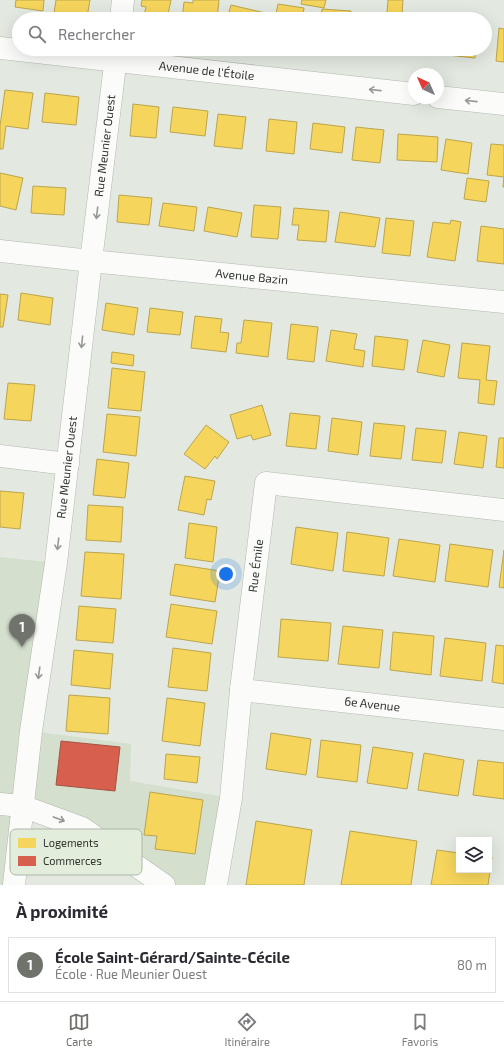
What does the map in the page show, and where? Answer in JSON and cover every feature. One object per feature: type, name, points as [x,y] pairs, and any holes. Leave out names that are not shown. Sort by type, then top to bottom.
[{"type":"street","points":[[122,12],[123,0]]},
{"type":"street","name":"Avenue de l'Étoile","points":[[0,48],[12,49]]},
{"type":"street","name":"Rue Meunier Ouest","points":[[20,829],[31,731],[56,563],[116,56]]},
{"type":"street","name":"Avenue de l'Étoile","points":[[124,56],[408,93]]},
{"type":"street","points":[[444,98],[504,104]]},
{"type":"street","name":"Avenue Bazin","points":[[0,251],[504,302]]},
{"type":"street","points":[[0,456],[68,464]]},
{"type":"street","name":"Rue Émile","points":[[216,885],[231,798],[241,690],[266,483],[504,510]]},
{"type":"street","name":"6e Avenue","points":[[241,690],[504,719]]},
{"type":"street","points":[[0,804],[22,806],[83,829]]},
{"type":"street","points":[[142,870],[164,885]]},
{"type":"street","name":"Rue Meunier Ouest","points":[[14,885],[15,875]]},
{"type":"shaded area","points":[[0,557],[56,563],[31,731],[131,744],[130,781],[231,798],[216,885],[164,885],[142,873],[142,829],[63,829],[22,806],[20,829],[10,829],[10,875],[15,875],[14,885],[0,885]]},
{"type":"building: Logements","points":[[16,0],[44,0],[43,11],[15,7]]},
{"type":"building: Logements","points":[[56,0],[90,0],[88,12],[54,12]]},
{"type":"building: Logements","points":[[142,0],[171,0],[168,12],[145,12],[146,7],[141,6]]},
{"type":"building: Logements","points":[[193,0],[219,0],[218,12],[183,12],[184,2],[193,3]]},
{"type":"building: Logements","points":[[302,0],[326,0],[324,8],[301,4]]},
{"type":"building: Logements","points":[[388,0],[403,0],[402,12],[387,12]]},
{"type":"building: Logements","points":[[278,4],[304,8],[303,12],[276,12]]},
{"type":"building: Logements","points":[[231,5],[261,12],[229,12]]},
{"type":"building: Logements","points":[[322,9],[351,11],[351,12],[322,12]]},
{"type":"building: Logements","points":[[499,28],[504,29],[504,62],[496,61]]},
{"type":"building: Logements","points":[[456,56],[475,56],[475,58]]},
{"type":"building: Logements","points":[[5,90],[33,93],[28,129],[6,126],[3,149],[0,149],[0,126]]},
{"type":"building: Logements","points":[[45,93],[79,97],[76,125],[42,122]]},
{"type":"building: Logements","points":[[133,104],[159,107],[156,138],[130,136]]},
{"type":"building: Logements","points":[[173,107],[208,111],[205,136],[170,132]]},
{"type":"building: Logements","points":[[218,114],[246,117],[242,149],[214,146]]},
{"type":"building: Logements","points":[[269,119],[297,122],[294,154],[266,151]]},
{"type":"building: Logements","points":[[313,123],[345,127],[342,153],[310,149]]},
{"type":"building: Logements","points":[[356,127],[384,130],[380,163],[352,160]]},
{"type":"building: Logements","points":[[398,134],[438,137],[437,162],[397,160]]},
{"type":"building: Logements","points":[[446,139],[472,143],[468,174],[441,170]]},
{"type":"building: Logements","points":[[491,144],[504,145],[504,177],[487,175]]},
{"type":"building: Logements","points":[[0,173],[23,178],[16,210],[0,206]]},
{"type":"building: Logements","points":[[467,178],[489,181],[486,202],[464,199]]},
{"type":"building: Logements","points":[[33,186],[66,188],[64,215],[31,213]]},
{"type":"building: Logements","points":[[119,195],[152,198],[149,225],[117,222]]},
{"type":"building: Logements","points":[[163,203],[197,207],[194,231],[159,226]]},
{"type":"building: Logements","points":[[254,205],[281,207],[278,239],[251,237]]},
{"type":"building: Logements","points":[[208,207],[242,213],[237,237],[204,231]]},
{"type":"building: Logements","points":[[294,208],[329,211],[326,242],[297,240],[299,225],[292,225]]},
{"type":"building: Logements","points":[[340,212],[380,218],[375,247],[335,242]]},
{"type":"building: Logements","points":[[386,218],[414,221],[410,256],[382,253]]},
{"type":"building: Logements","points":[[451,220],[461,222],[455,261],[427,257],[433,222],[450,224]]},
{"type":"building: Logements","points":[[481,226],[504,229],[504,264],[477,261]]},
{"type":"building: Logements","points":[[21,293],[53,298],[50,325],[18,320]]},
{"type":"building: Logements","points":[[0,294],[8,295],[3,327],[0,327]]},
{"type":"building: Logements","points":[[106,303],[138,308],[134,335],[102,330]]},
{"type":"building: Logements","points":[[150,308],[183,312],[180,335],[147,332]]},
{"type":"building: Logements","points":[[195,316],[222,319],[220,332],[229,333],[226,352],[191,348]]},
{"type":"building: Logements","points":[[244,320],[272,323],[268,357],[236,353],[237,343],[241,343]]},
{"type":"building: Logements","points":[[291,324],[318,327],[314,362],[287,359]]},
{"type":"building: Logements","points":[[331,330],[357,334],[354,349],[365,351],[363,367],[326,361]]},
{"type":"building: Logements","points":[[375,336],[408,340],[404,370],[372,366]]},
{"type":"building: Logements","points":[[423,340],[450,345],[444,377],[417,372]]},
{"type":"building: Logements","points":[[462,343],[490,346],[486,380],[497,381],[494,405],[478,403],[480,380],[458,378]]},
{"type":"building: Logements","points":[[112,352],[134,355],[133,366],[111,363]]},
{"type":"building: Logements","points":[[112,368],[145,372],[141,411],[108,408]]},
{"type":"building: Logements","points":[[8,383],[35,385],[31,421],[4,419]]},
{"type":"building: Logements","points":[[262,405],[271,435],[253,440],[251,435],[237,439],[230,415]]},
{"type":"building: Logements","points":[[290,413],[320,416],[316,449],[286,446]]},
{"type":"building: Logements","points":[[107,414],[140,417],[136,456],[103,452]]},
{"type":"building: Logements","points":[[332,418],[362,422],[358,455],[328,451]]},
{"type":"building: Logements","points":[[374,423],[405,426],[401,459],[370,456]]},
{"type":"building: Logements","points":[[206,425],[229,442],[217,459],[215,456],[205,469],[184,454]]},
{"type":"building: Logements","points":[[416,428],[446,431],[442,463],[412,460]]},
{"type":"building: Logements","points":[[459,432],[487,436],[483,468],[454,464]]},
{"type":"building: Logements","points":[[499,438],[504,438],[504,468],[496,467]]},
{"type":"building: Logements","points":[[97,459],[129,463],[125,498],[93,495]]},
{"type":"building: Logements","points":[[185,476],[215,481],[211,500],[207,499],[204,515],[178,510]]},
{"type":"building: Logements","points":[[0,491],[24,493],[20,529],[0,527]]},
{"type":"building: Logements","points":[[88,505],[123,507],[121,542],[86,540]]},
{"type":"building: Logements","points":[[189,523],[217,527],[213,562],[185,558]]},
{"type":"building: Logements","points":[[296,527],[338,533],[333,571],[291,564]]},
{"type":"building: Logements","points":[[347,532],[389,538],[384,576],[343,571]]},
{"type":"building: Logements","points":[[399,539],[440,545],[435,582],[393,576]]},
{"type":"building: Logements","points":[[450,544],[493,550],[488,587],[445,581]]},
{"type":"building: Logements","points":[[504,550],[504,588],[499,587]]},
{"type":"building: Logements","points":[[85,552],[124,554],[121,599],[81,596]]},
{"type":"building: Logements","points":[[175,564],[220,571],[215,602],[170,595]]},
{"type":"building: Logements","points":[[171,604],[217,611],[212,644],[166,637]]},
{"type":"building: Logements","points":[[79,606],[116,609],[113,643],[76,640]]},
{"type":"building: Logements","points":[[281,619],[331,623],[328,661],[278,657]]},
{"type":"building: Logements","points":[[343,626],[383,630],[379,668],[338,664]]},
{"type":"building: Logements","points":[[393,632],[434,636],[431,675],[390,670]]},
{"type":"building: Logements","points":[[445,638],[486,643],[482,681],[440,676]]},
{"type":"building: Logements","points":[[496,645],[504,646],[504,684],[492,682]]},
{"type":"building: Logements","points":[[173,648],[211,653],[207,691],[168,687]]},
{"type":"building: Logements","points":[[74,650],[113,654],[110,689],[71,685]]},
{"type":"building: Logements","points":[[69,695],[110,698],[108,734],[66,731]]},
{"type":"building: Logements","points":[[167,698],[205,703],[200,746],[162,741]]},
{"type":"building: Logements","points":[[271,733],[311,739],[306,775],[266,769]]},
{"type":"building: Logements","points":[[321,740],[361,745],[357,782],[317,777]]},
{"type":"building: Logements","points":[[373,747],[413,753],[407,789],[367,783]]},
{"type":"building: Logements","points":[[424,753],[464,760],[458,796],[418,790]]},
{"type":"building: Logements","points":[[166,754],[200,757],[197,783],[164,779]]},
{"type":"building: Logements","points":[[478,760],[504,763],[504,799],[473,795]]},
{"type":"building: Logements","points":[[150,792],[203,800],[195,854],[155,849],[157,836],[144,835]]},
{"type":"building: Logements","points":[[256,821],[312,830],[304,885],[246,885]]},
{"type":"building: Logements","points":[[350,831],[417,841],[411,885],[341,885]]},
{"type":"building: Logements","points":[[437,850],[456,853],[456,873],[490,873],[488,885],[431,885]]},
{"type":"building: Commerces","points":[[61,741],[120,747],[115,791],[56,785]]},
{"type":"place","name":"École Saint-Gérard/Sainte-Cécile","points":[[22,647]]}]
